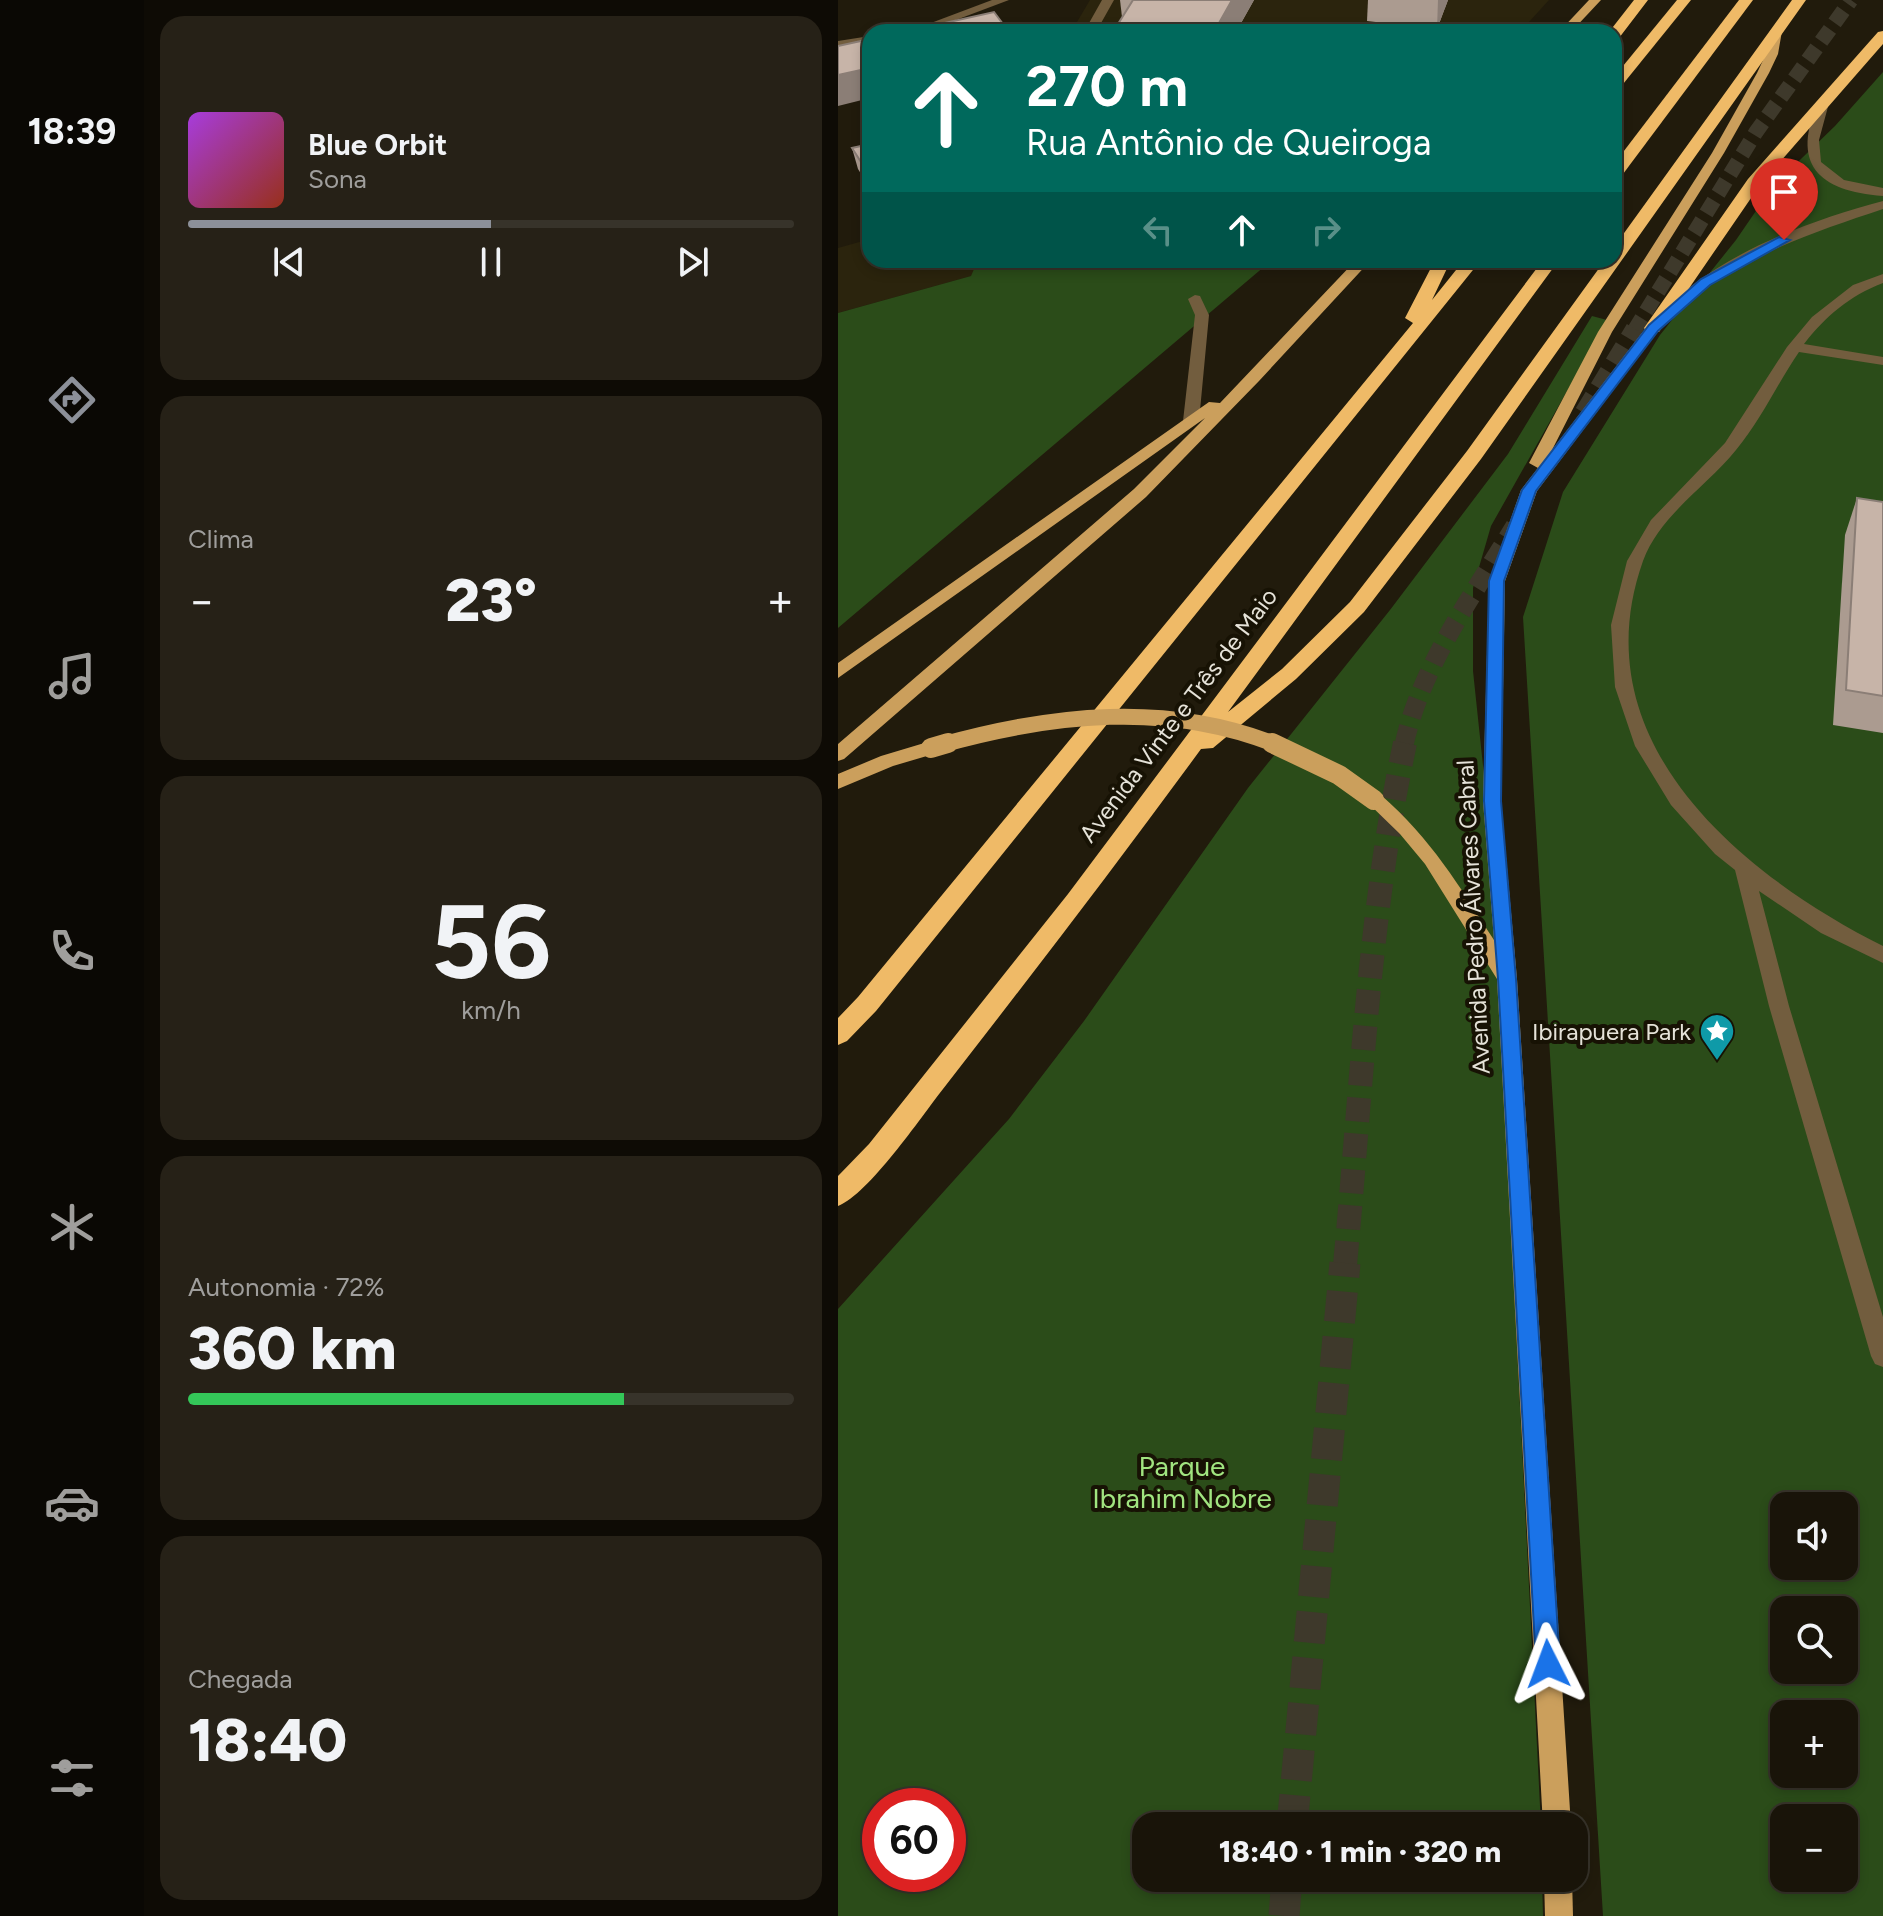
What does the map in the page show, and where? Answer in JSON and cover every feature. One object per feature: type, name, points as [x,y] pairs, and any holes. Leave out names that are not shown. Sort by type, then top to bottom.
[{"type":"highway","points":[[1622,25],[1641,0]]},
{"type":"highway","points":[[1622,76],[1684,0]]},
{"type":"highway","points":[[1622,164],[1746,0]]},
{"type":"highway","points":[[1622,248],[1799,0]]},
{"type":"highway","name":"Avenida Pedro Álvares Cabral","points":[[1653,328],[1754,182],[1883,35]]},
{"type":"highway","points":[[1393,359],[1439,268]]},
{"type":"highway","points":[[838,1034],[867,1004],[1070,750],[1467,268]]},
{"type":"highway","name":"Avenida Vinte e Três de Maio","points":[[838,1194],[878,1152],[1067,913],[1545,268]]},
{"type":"highway","points":[[1175,765],[1289,674],[1357,607],[1474,455],[1608,268]]},
{"type":"main road","points":[[1572,24],[1595,0]]},
{"type":"main road","points":[[1529,490],[1536,467],[1605,332],[1718,153],[1763,73],[1772,54],[1776,31]]},
{"type":"main road","points":[[838,754],[1140,493],[1357,268]]},
{"type":"main road","name":"Avenida Pedro Álvares Cabral","points":[[1556,1812],[1507,979],[1492,801],[1497,581],[1529,490],[1653,328]]},
{"type":"main road","points":[[838,672],[1254,378]]},
{"type":"main road","points":[[838,782],[887,761],[931,748],[992,731],[1050,720],[1108,716],[1162,718],[1209,725],[1289,748],[1350,780],[1407,829],[1432,859],[1507,979]]},
{"type":"main road","points":[[1558,1892],[1559,1916]]},
{"type":"lane","points":[[936,24],[1003,0]]},
{"type":"lane","points":[[1094,24],[1108,0]]},
{"type":"lane","points":[[838,45],[862,41]]},
{"type":"lane","points":[[1823,103],[1812,153],[1817,164],[1831,178],[1851,188],[1883,192]]},
{"type":"lane","points":[[1653,328],[1705,282],[1748,257],[1784,240],[1883,205]]},
{"type":"lane","points":[[1883,278],[1855,288],[1809,327],[1741,433],[1664,515],[1641,551],[1623,600],[1617,645],[1624,697],[1649,756],[1693,821],[1744,869],[1837,936],[1883,955]]},
{"type":"lane","points":[[1191,421],[1202,315],[1195,299]]},
{"type":"lane","points":[[1794,347],[1883,361]]},
{"type":"lane","points":[[1744,869],[1779,1006],[1883,1356]]},
{"type":"shaded area","points":[[1090,0],[1549,0],[1527,24],[1076,24]]},
{"type":"shaded area","points":[[862,241],[862,268],[1000,268],[838,313],[838,248]]},
{"type":"green space","name":"Ibirapuera Park","points":[[1883,72],[1883,1916],[1603,1916],[1523,617],[1563,492],[1660,335],[1736,240],[1773,186],[1835,126]]},
{"type":"green space","points":[[974,268],[1263,268],[838,628],[838,313],[971,276]]},
{"type":"green space","name":"Parque Ibrahim Nobre","points":[[1592,316],[1607,320],[1491,526],[1473,588],[1473,671],[1484,775],[1499,989],[1540,1812],[1132,1812],[1132,1892],[1542,1892],[1543,1916],[838,1916],[838,1309],[1009,1119],[1084,1021],[1248,788],[1390,610],[1508,454]]},
{"type":"building","points":[[1133,0],[1232,0],[1218,24],[1118,24]]},
{"type":"building","points":[[994,12],[1003,24],[940,24]]},
{"type":"building","points":[[862,41],[862,70],[838,75],[838,46]]},
{"type":"building","points":[[862,146],[862,164],[852,148]]},
{"type":"building","points":[[1857,498],[1883,502],[1883,696],[1846,690]]},
{"type":"tunnel","points":[[1634,331],[1756,132],[1851,0]]},
{"type":"tunnel","points":[[1584,413],[1635,329]]},
{"type":"tunnel","points":[[1404,745],[1412,716],[1436,659],[1515,526]]},
{"type":"tunnel","points":[[1345,1265],[1374,937],[1405,743]]},
{"type":"tunnel","points":[[1293,1812],[1345,1263]]},
{"type":"tunnel","points":[[1284,1916],[1286,1892]]},
{"type":"place","name":"Ibirapuera Park","points":[[1717,1062]]},
{"type":"route","points":[[1548,1664],[1507,979],[1492,801],[1497,581],[1529,490],[1653,328],[1705,282],[1784,240]]}]
